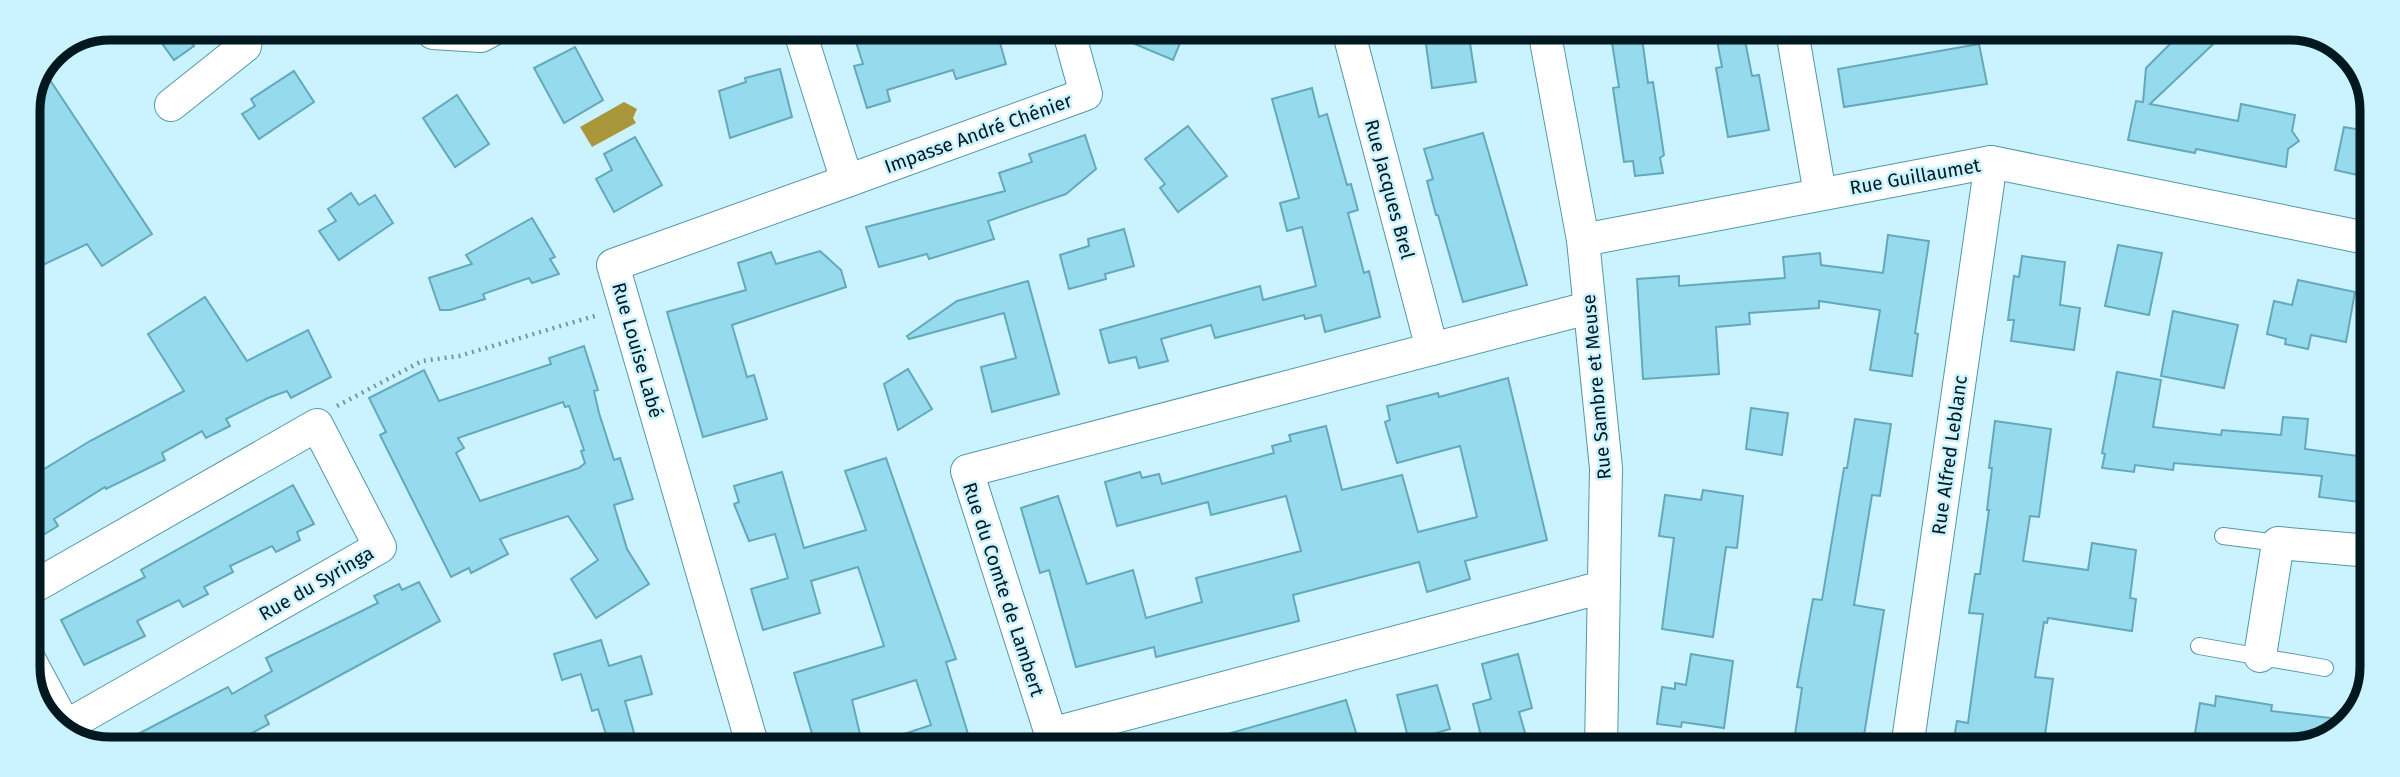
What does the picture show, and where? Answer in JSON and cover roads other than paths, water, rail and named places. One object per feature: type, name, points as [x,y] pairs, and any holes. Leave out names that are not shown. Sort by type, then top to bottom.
[{"type":"street","points":[[171,105],[246,46],[247,40]]},
{"type":"street","points":[[802,40],[847,181]]},
{"type":"street","name":"Impasse André Chénier","points":[[847,181],[1086,94],[1071,40]]},
{"type":"street","name":"Rue Jacques Brel","points":[[1351,40],[1432,349]]},
{"type":"street","name":"Rue Sambre et Meuse","points":[[1546,40],[1583,240],[1606,468],[1601,737]]},
{"type":"street","points":[[1795,40],[1819,194]]},
{"type":"street","name":"Rue Guillaumet","points":[[1583,240],[1991,162],[2360,237]]},
{"type":"street","name":"Rue Alfred Leblanc","points":[[1909,737],[1991,162]]},
{"type":"street","name":"Rue Louise Labé","points":[[750,737],[613,265],[847,181]]},
{"type":"street","name":"Rue du Comte de Lambert","points":[[1588,308],[967,471],[1051,734],[1603,587]]},
{"type":"street","name":"Rue du Syringa","points":[[40,583],[317,425],[380,547],[70,724]]},
{"type":"street","points":[[2260,656],[2278,542],[2360,550]]},
{"type":"lane","points":[[2223,536],[2278,542]]},
{"type":"lane","points":[[2199,646],[2325,668]]}]
